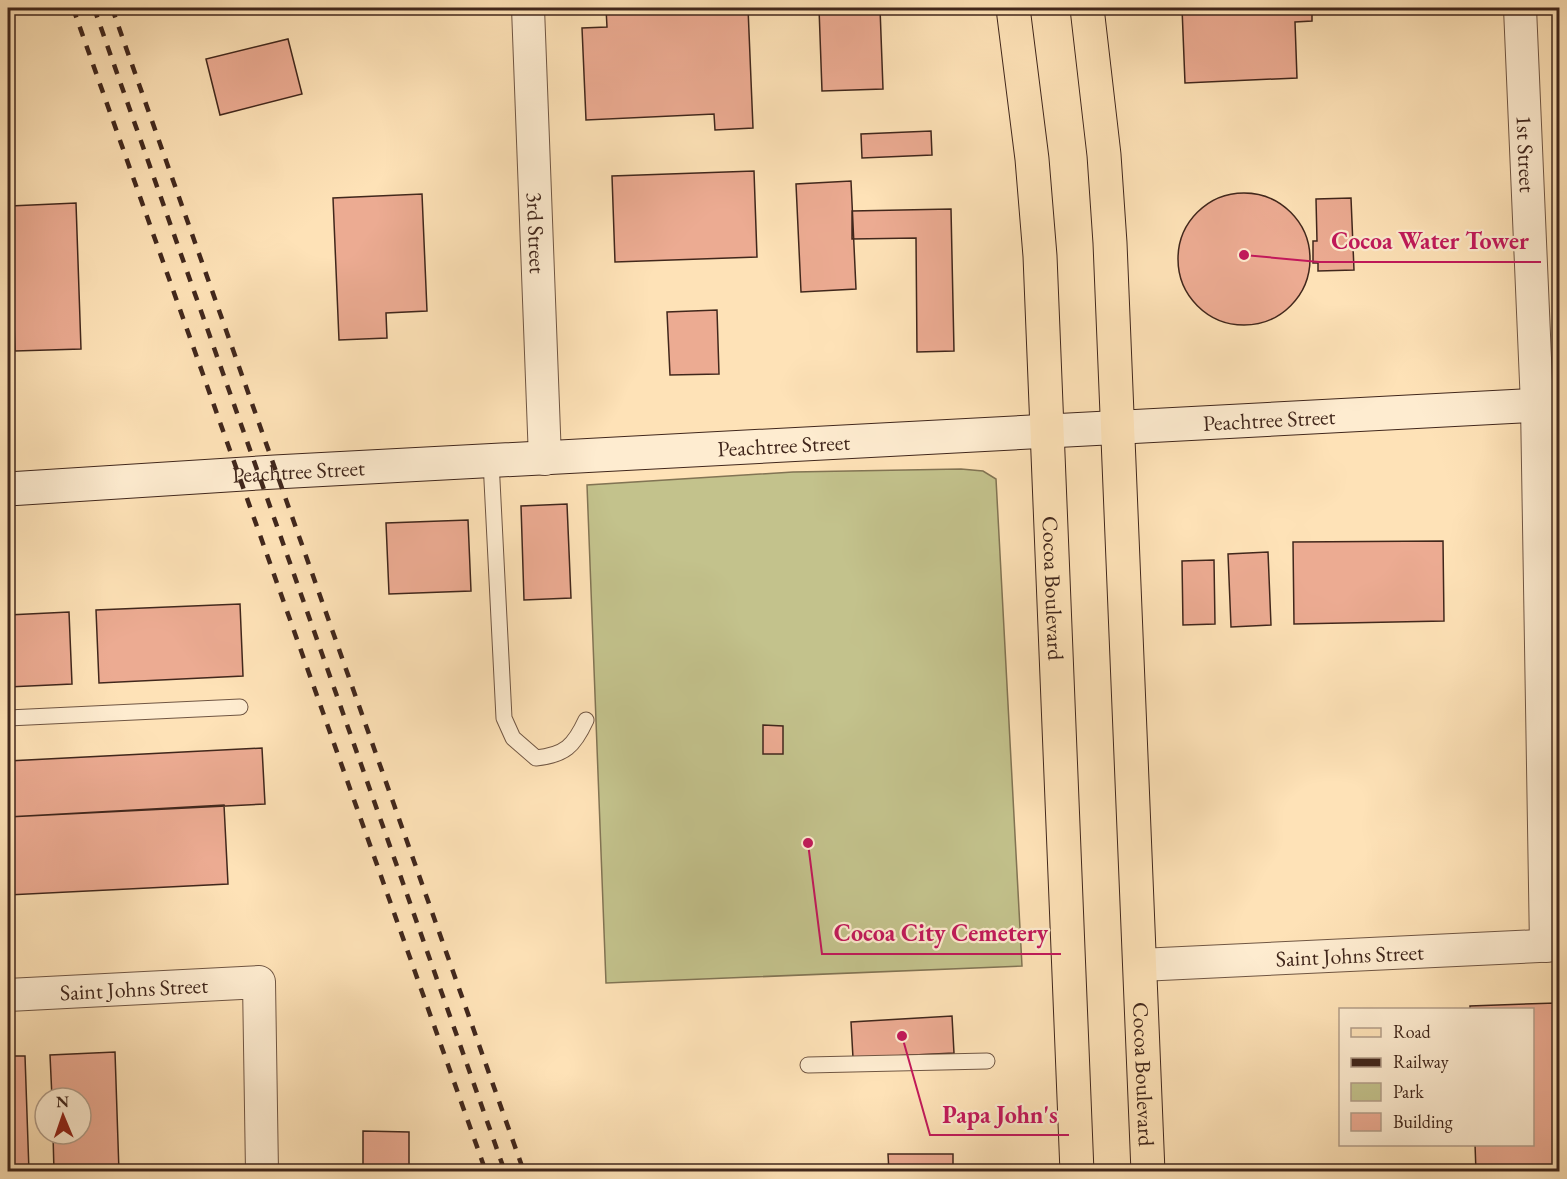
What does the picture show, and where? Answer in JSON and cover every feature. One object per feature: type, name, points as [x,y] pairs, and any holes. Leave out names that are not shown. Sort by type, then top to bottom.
[{"type":"main road","name":"Cocoa Boulevard","points":[[1013,8],[1032,159],[1040,256],[1077,1172]]},
{"type":"main road","name":"Cocoa Boulevard","points":[[1087,8],[1104,155],[1119,429],[1148,1172]]},
{"type":"street","name":"3rd Street","points":[[528,8],[545,459]]},
{"type":"street","name":"1st Street","points":[[1520,8],[1548,405],[1553,945]]},
{"type":"street","name":"Peachtree Street","points":[[8,489],[1548,405]]},
{"type":"street","name":"Saint Johns Street","points":[[1140,965],[1553,945]]},
{"type":"street","name":"Saint Johns Street","points":[[8,995],[259,982],[262,1172]]},
{"type":"lane","points":[[491,461],[504,718],[513,738],[536,758],[556,756],[570,746],[586,720]]},
{"type":"lane","points":[[8,718],[240,706]]},
{"type":"lane","points":[[808,1065],[987,1060]]},
{"type":"green space","points":[[961,469],[983,471],[996,479],[1022,966],[606,983],[587,485],[793,472]]},
{"type":"building","points":[[606,8],[748,8],[753,128],[715,130],[714,114],[586,120],[582,28],[607,27]]},
{"type":"building","points":[[819,8],[880,8],[883,89],[822,91]]},
{"type":"building","points":[[1182,8],[1312,8],[1312,21],[1295,22],[1297,78],[1185,83]]},
{"type":"building","points":[[288,39],[302,94],[220,115],[206,59]]},
{"type":"building","points":[[931,131],[932,155],[862,158],[861,134]]},
{"type":"building","points":[[754,171],[757,257],[615,262],[612,176]]},
{"type":"building","points":[[851,181],[856,289],[801,292],[796,184]]},
{"type":"building","points":[[1244,193],[1269,198],[1290,213],[1305,234],[1310,259],[1305,284],[1290,305],[1269,320],[1244,325],[1219,320],[1198,305],[1183,284],[1178,259],[1183,234],[1198,213],[1219,198]]},
{"type":"building","points":[[422,194],[427,311],[386,313],[387,338],[339,340],[333,198]]},
{"type":"building","points":[[1351,198],[1354,270],[1318,271],[1318,263],[1313,263],[1313,241],[1317,241],[1316,199]]},
{"type":"building","points":[[76,203],[81,349],[15,351],[10,206]]},
{"type":"building","points":[[951,209],[954,351],[917,352],[916,238],[852,239],[852,211]]},
{"type":"building","points":[[717,310],[719,374],[670,375],[667,312]]},
{"type":"building","points":[[567,504],[571,598],[524,600],[521,506]]},
{"type":"building","points":[[468,520],[471,591],[389,594],[386,523]]},
{"type":"building","points":[[1443,541],[1444,621],[1294,624],[1293,542]]},
{"type":"building","points":[[1268,552],[1271,625],[1231,627],[1228,554]]},
{"type":"building","points":[[1214,560],[1215,624],[1183,625],[1182,561]]},
{"type":"building","points":[[240,604],[243,676],[99,683],[96,610]]},
{"type":"building","points":[[69,612],[72,684],[8,687],[8,615]]},
{"type":"building","points":[[763,725],[783,726],[783,754],[763,754]]},
{"type":"building","points":[[262,748],[265,804],[8,817],[8,761]]},
{"type":"building","points":[[224,805],[228,884],[8,895],[8,817]]},
{"type":"building","points":[[1556,1003],[1560,1172],[1476,1172],[1475,1146],[1534,1146],[1534,1008],[1470,1008],[1470,1006]]},
{"type":"building","points":[[952,1016],[954,1053],[853,1058],[851,1022]]},
{"type":"building","points":[[115,1052],[119,1172],[54,1172],[53,1146],[93,1146],[93,1086],[51,1086],[50,1055]]},
{"type":"building","points":[[8,1056],[25,1056],[29,1172],[8,1172]]},
{"type":"building","points":[[363,1131],[409,1132],[409,1172],[363,1172]]},
{"type":"building","points":[[888,1154],[953,1154],[953,1172],[889,1172]]},
{"type":"railway","points":[[73,8],[486,1172]]},
{"type":"railway","points":[[94,8],[505,1172]]},
{"type":"railway","points":[[112,8],[524,1172]]},
{"type":"place","name":"Cocoa Water Tower","points":[[1244,255]]},
{"type":"place","name":"Cocoa City Cemetery","points":[[808,843]]},
{"type":"place","name":"Papa John's","points":[[902,1036]]}]
